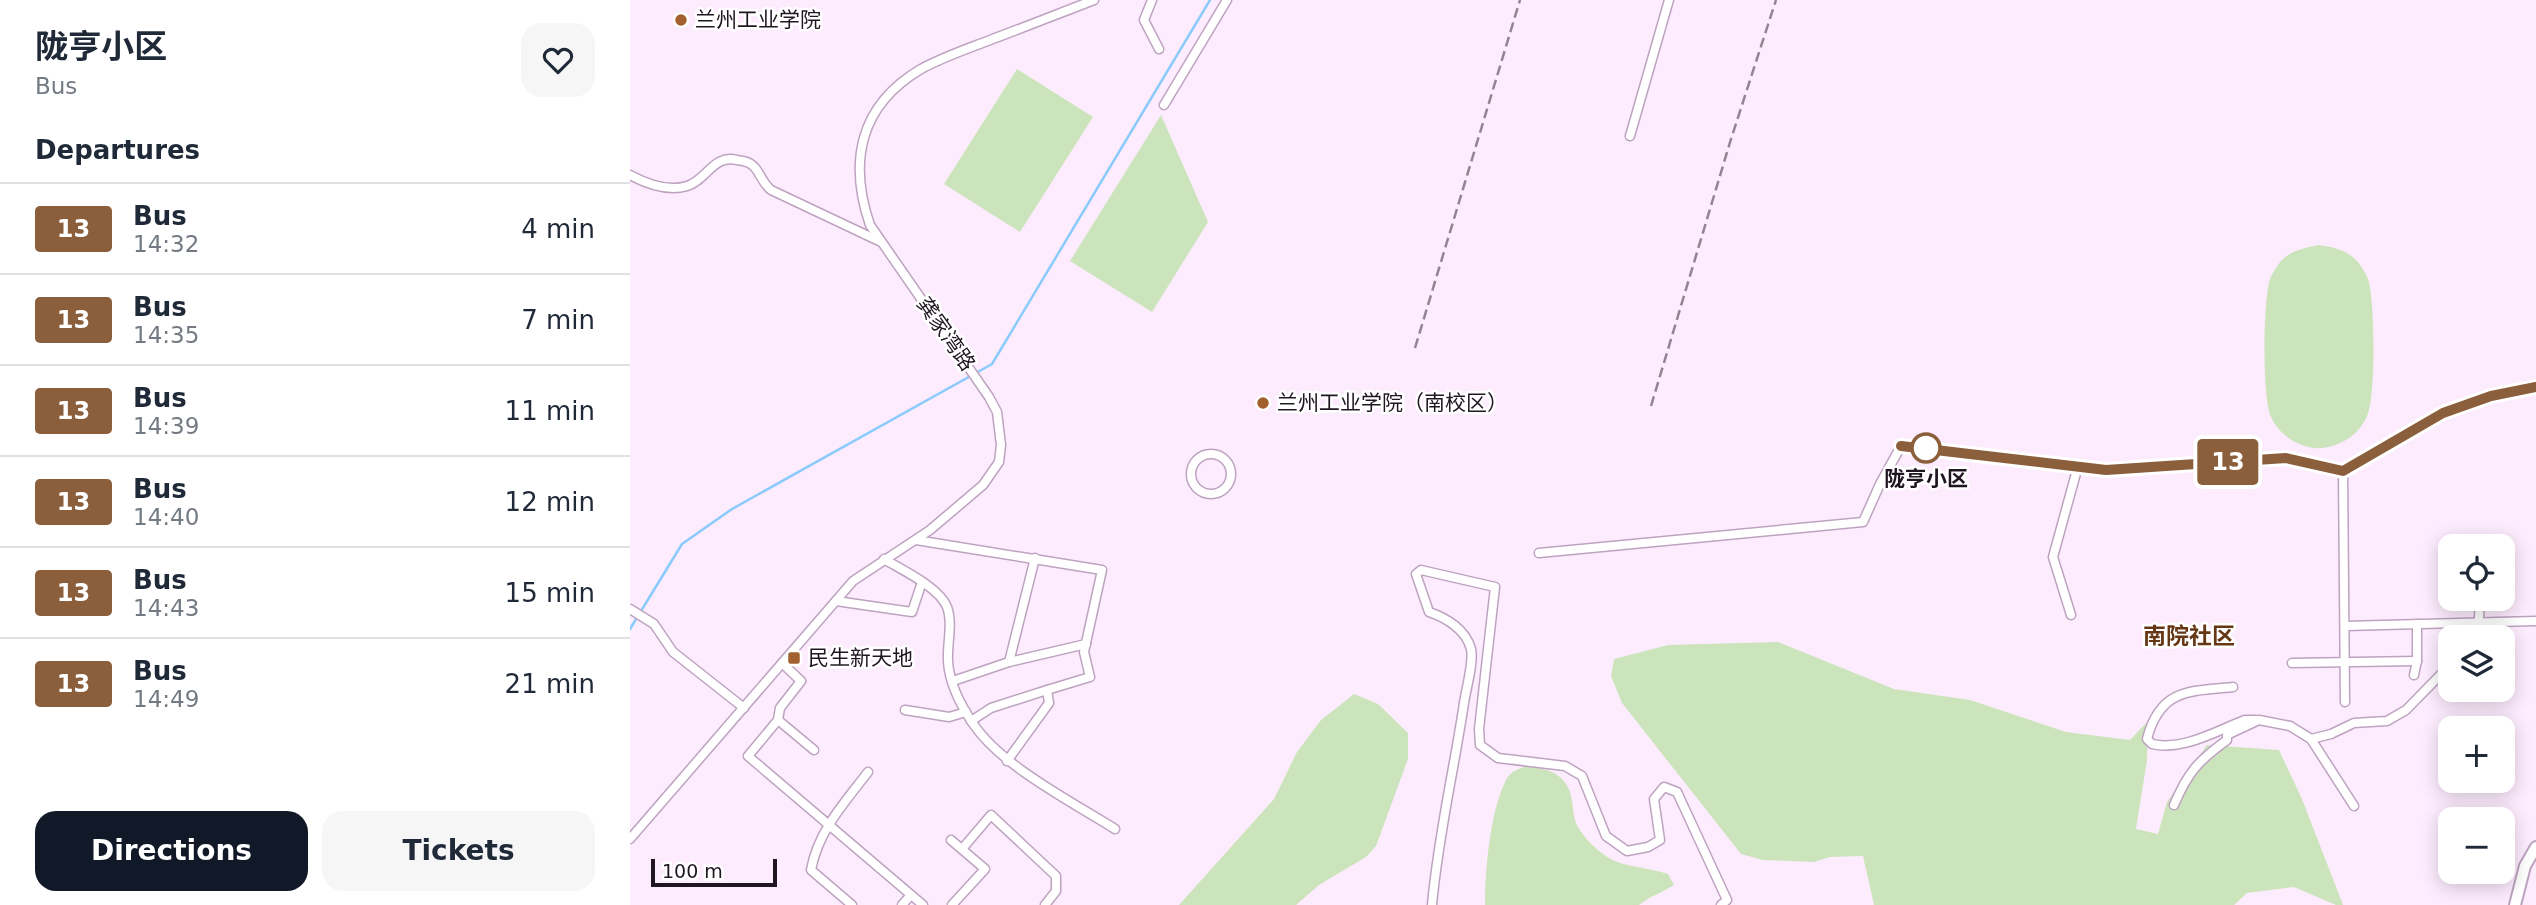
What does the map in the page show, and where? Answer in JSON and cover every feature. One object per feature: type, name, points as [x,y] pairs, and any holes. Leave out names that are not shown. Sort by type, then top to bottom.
[{"type":"street","name":"龚家湾路","points":[[630,839],[853,581],[916,540],[984,485],[999,462],[1001,445],[997,412],[870,225],[863,204],[861,149],[869,120],[882,102],[899,85],[922,69],[1094,0]]},
{"type":"street","points":[[1152,0],[1144,20],[1158,49]]},
{"type":"street","points":[[1164,105],[1227,0]]},
{"type":"street","points":[[1630,136],[1669,0]]},
{"type":"street","points":[[630,176],[657,186],[688,186],[720,160],[731,158],[747,162],[755,166],[763,183],[771,190],[882,242]]},
{"type":"street","points":[[1539,554],[1863,522],[1901,446],[2106,470],[2286,458],[2343,471],[2443,413],[2491,396],[2536,387]]},
{"type":"street","points":[[1215,454],[1228,463],[1231,478],[1222,491],[1207,494],[1195,485],[1192,470],[1200,457],[1215,454]]},
{"type":"street","points":[[2071,615],[2053,557],[2078,466]]},
{"type":"street","points":[[2343,471],[2345,702]]},
{"type":"street","points":[[916,540],[1102,570],[1084,652],[1090,677],[991,708],[971,721]]},
{"type":"street","points":[[1009,662],[1035,558]]},
{"type":"street","points":[[884,559],[922,582],[946,606],[949,621],[948,664],[959,701],[971,721],[1007,761],[1115,829]]},
{"type":"street","points":[[1432,905],[1441,827],[1460,733],[1472,652],[1464,632],[1439,615],[1429,612],[1416,575],[1421,570],[1495,587],[1479,729],[1480,745],[1498,758],[1565,766],[1582,776],[1606,836],[1627,851],[1648,847],[1661,840],[1654,799],[1664,787],[1677,793],[1727,900],[1720,905]]},
{"type":"street","points":[[836,601],[912,612],[922,582]]},
{"type":"street","points":[[631,610],[654,624],[673,652],[744,708]]},
{"type":"street","points":[[2479,611],[2479,625]]},
{"type":"street","points":[[2345,626],[2536,621]]},
{"type":"street","points":[[2414,675],[2417,661],[2417,624]]},
{"type":"street","points":[[953,681],[1009,662],[1086,644]]},
{"type":"street","points":[[2292,663],[2417,661]]},
{"type":"street","points":[[782,663],[801,681],[780,708],[778,720],[748,756],[923,905]]},
{"type":"street","points":[[2311,739],[2331,734],[2354,723],[2387,721],[2406,710],[2438,676]]},
{"type":"street","points":[[2233,687],[2192,691],[2172,697],[2164,703],[2150,727],[2147,738],[2152,744],[2163,747],[2184,743],[2245,720],[2290,726],[2311,739],[2354,806]]},
{"type":"street","points":[[1007,761],[1049,703],[1047,691]]},
{"type":"street","points":[[905,710],[948,717],[966,712]]},
{"type":"street","points":[[778,720],[814,750]]},
{"type":"street","points":[[2174,805],[2185,779],[2203,757],[2227,740],[2227,735],[2259,720]]},
{"type":"street","points":[[852,905],[811,870],[828,824],[868,772]]},
{"type":"street","points":[[962,849],[991,815],[1056,876],[1056,891],[1045,905]]},
{"type":"street","points":[[951,840],[985,869],[952,905]]},
{"type":"street","points":[[2515,905],[2525,866],[2536,848]]},
{"type":"street","points":[[902,905],[911,895]]},
{"type":"green space","points":[[1017,69],[1093,117],[1020,232],[944,184]]},
{"type":"green space","points":[[1161,115],[1208,222],[1152,312],[1070,261]]},
{"type":"green space","points":[[2319,245],[2349,254],[2367,277],[2372,306],[2374,348],[2370,406],[2364,423],[2349,438],[2336,445],[2314,448],[2299,444],[2285,435],[2271,417],[2266,390],[2265,327],[2270,279],[2276,268],[2289,254]]},
{"type":"green space","points":[[1778,642],[1894,689],[1970,700],[2066,732],[2130,740],[2148,721],[2147,760],[2136,829],[2158,834],[2167,802],[2207,745],[2279,750],[2302,799],[2343,905],[2336,905],[2294,887],[2247,893],[2234,905],[1874,905],[1863,856],[1830,857],[1814,862],[1763,860],[1741,854],[1622,703],[1611,676],[1614,659],[1668,645]]},
{"type":"green space","points":[[1354,694],[1378,704],[1408,733],[1408,759],[1376,846],[1366,857],[1319,885],[1296,905],[1179,905],[1274,799],[1297,752],[1321,720]]},
{"type":"green space","points":[[1528,766],[1551,772],[1565,782],[1577,825],[1600,852],[1623,864],[1668,874],[1674,885],[1639,905],[1485,905],[1486,875],[1496,808],[1510,774]]},
{"type":"waterway","points":[[630,629],[682,544],[732,509],[992,364],[1210,0]]},
{"type":"railway","points":[[1415,348],[1520,0]]},
{"type":"railway","points":[[1651,406],[1731,139],[1776,0]]},
{"type":"bus line","name":"13","points":[[1901,446],[2106,470],[2286,458],[2343,471],[2443,413],[2491,396],[2536,387]]},
{"type":"place","name":"兰州工业学院","points":[[681,20]]},
{"type":"place","name":"兰州工业学院（南校区）","points":[[1263,403]]},
{"type":"place","name":"陇亨小区","points":[[1926,448]]},
{"type":"place","name":"民生新天地","points":[[794,658]]},
{"type":"district","name":"南院社区","points":[[2189,636]]}]
